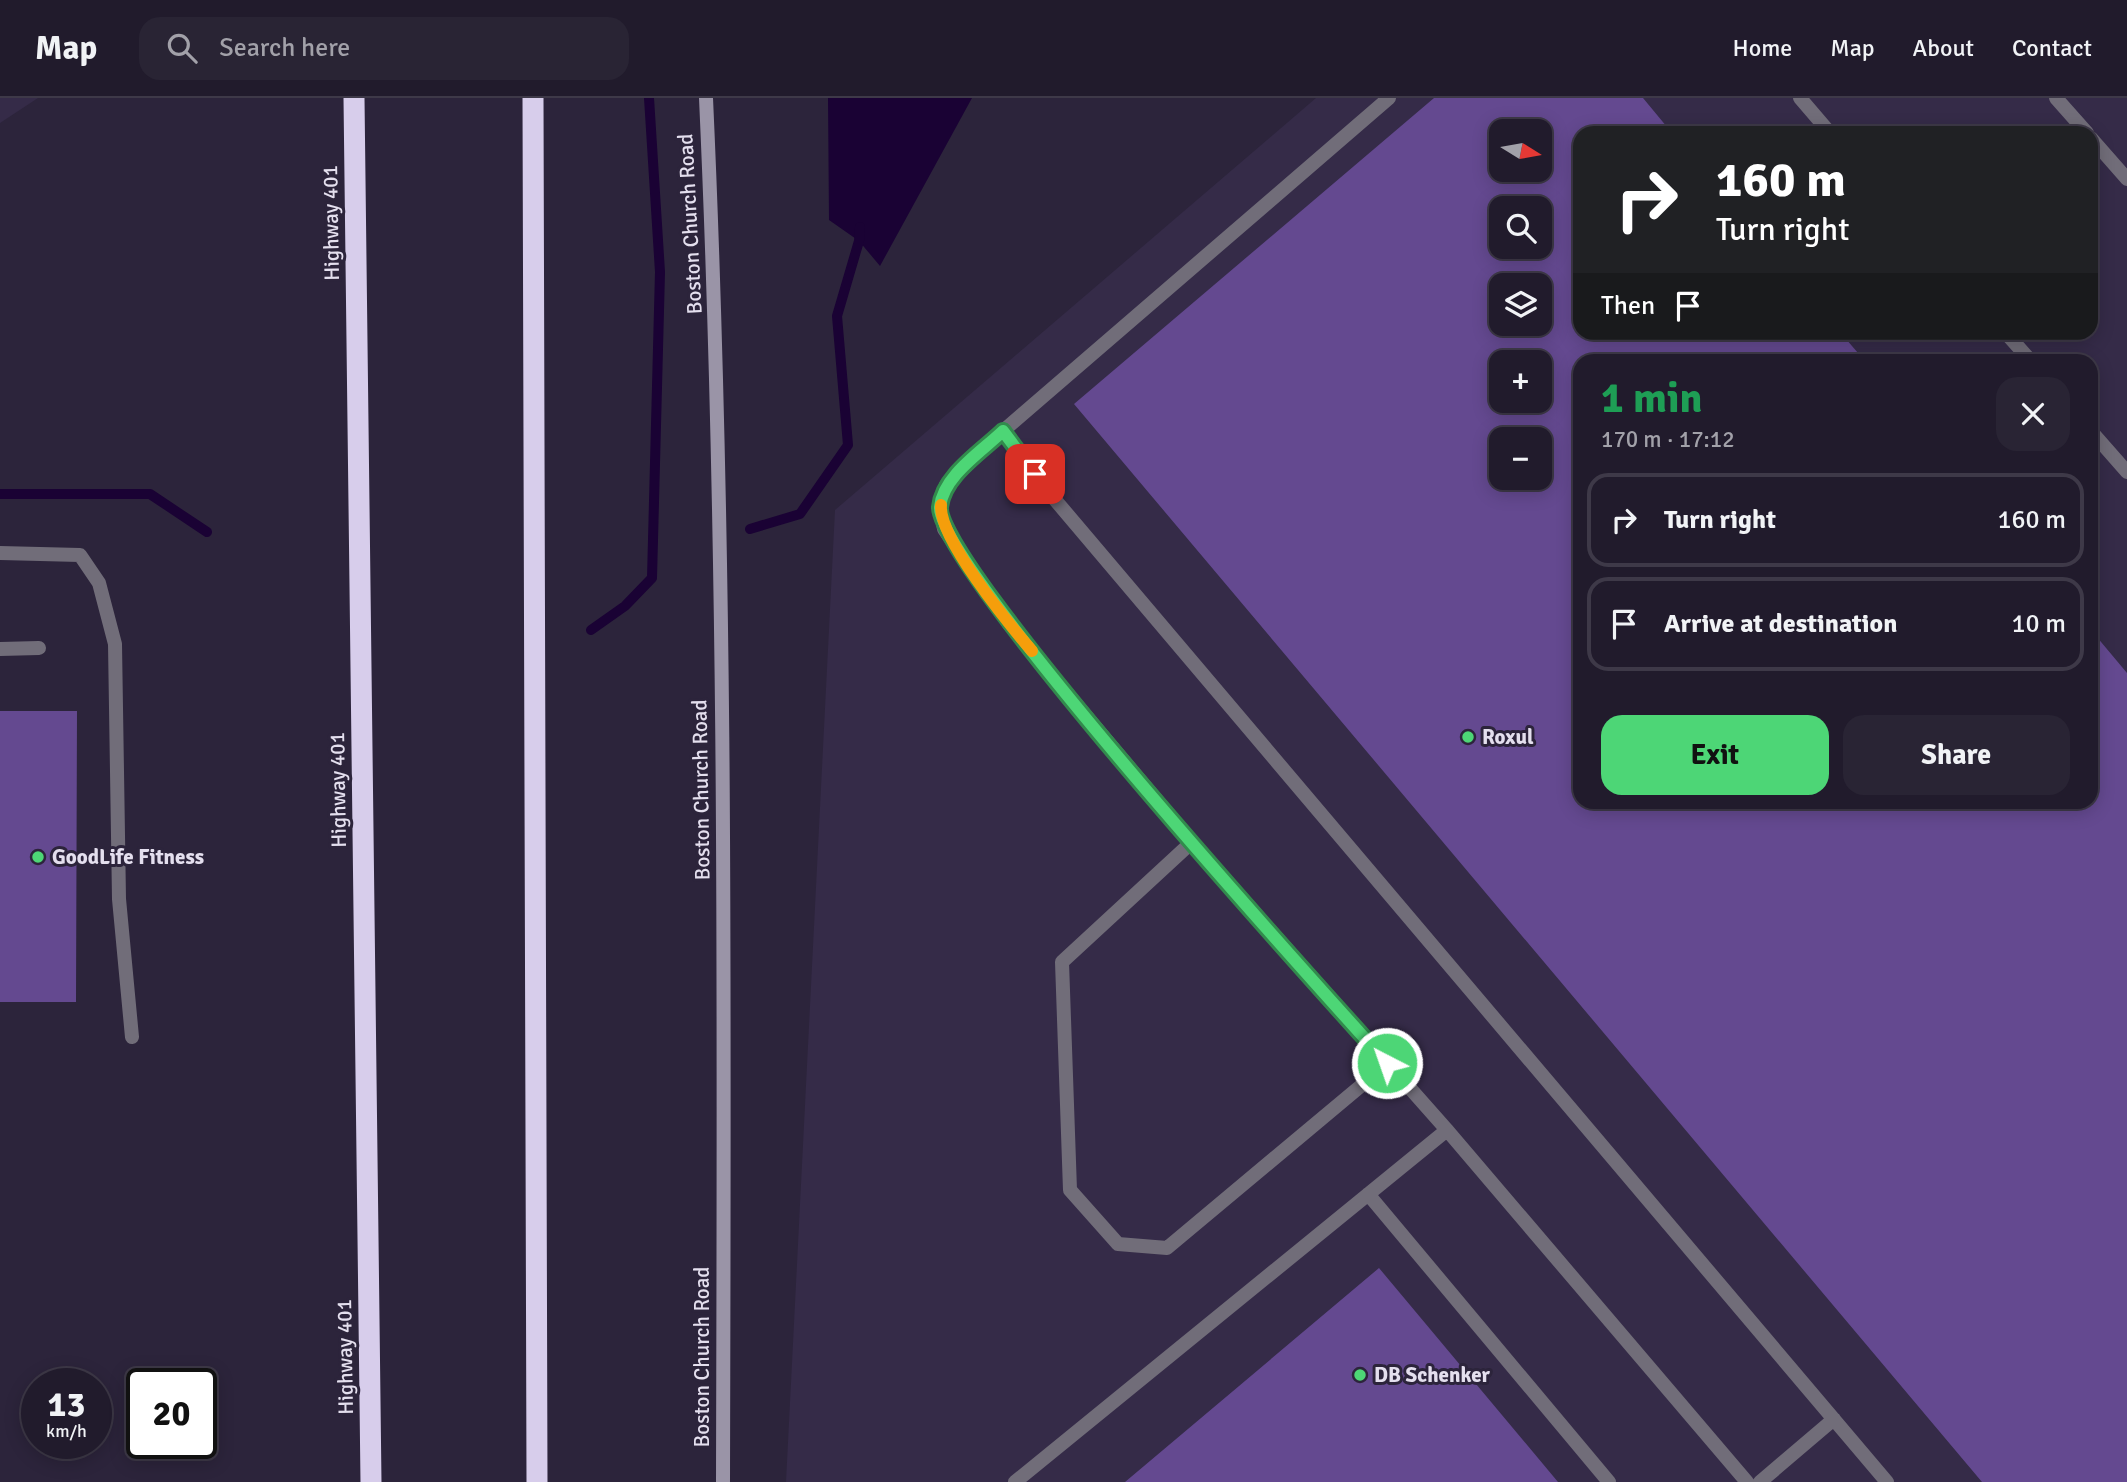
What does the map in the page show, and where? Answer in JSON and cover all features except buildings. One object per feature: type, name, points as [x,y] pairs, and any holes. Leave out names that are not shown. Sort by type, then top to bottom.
[{"type":"highway","name":"Highway 401","points":[[354,98],[371,1482]]},
{"type":"highway","points":[[533,98],[537,1482]]},
{"type":"street","name":"Boston Church Road","points":[[706,98],[719,428],[724,979],[723,1482]]},
{"type":"lane","points":[[1389,98],[1003,431],[946,485],[940,509],[944,529],[1009,624],[1192,842],[1447,1130],[1747,1482]]},
{"type":"lane","points":[[1800,98],[1824,126]]},
{"type":"lane","points":[[2056,98],[2081,126]]},
{"type":"lane","points":[[2098,146],[2127,179]]},
{"type":"lane","points":[[2012,340],[2025,354]]},
{"type":"lane","points":[[1003,431],[1051,495],[1887,1482]]},
{"type":"lane","points":[[2098,439],[2127,472]]},
{"type":"lane","points":[[0,553],[80,555],[99,583],[115,644],[119,898],[132,1037]]},
{"type":"lane","points":[[0,649],[39,648]]},
{"type":"lane","points":[[1192,842],[1062,962],[1070,1190],[1118,1244],[1167,1248],[1387,1063]]},
{"type":"lane","points":[[1015,1482],[1447,1130]]},
{"type":"lane","points":[[1368,1194],[1609,1482]]},
{"type":"lane","points":[[1760,1482],[1834,1419]]},
{"type":"shaded area","points":[[0,98],[38,98],[0,123]]},
{"type":"shaded area","points":[[828,98],[972,98],[880,266],[859,241],[829,220]]},
{"type":"shaded area","points":[[1316,98],[2127,98],[2127,1482],[786,1482],[835,510]]},
{"type":"waterway","points":[[591,630],[625,606],[652,578],[660,272],[649,98]]},
{"type":"waterway","points":[[750,529],[800,514],[848,445],[837,316],[859,241],[860,227]]},
{"type":"waterway","points":[[0,494],[150,494],[207,532]]},
{"type":"slow traffic","points":[[941,505],[944,529],[1009,624],[1032,651]]},
{"type":"place","name":"Roxul","points":[[1468,737]]},
{"type":"place","name":"GoodLife Fitness","points":[[38,857]]},
{"type":"place","name":"DB Schenker","points":[[1360,1375]]},
{"type":"route","points":[[1035,474],[1003,431],[946,485],[940,509],[944,529],[1009,624],[1192,842],[1387,1063]]}]
